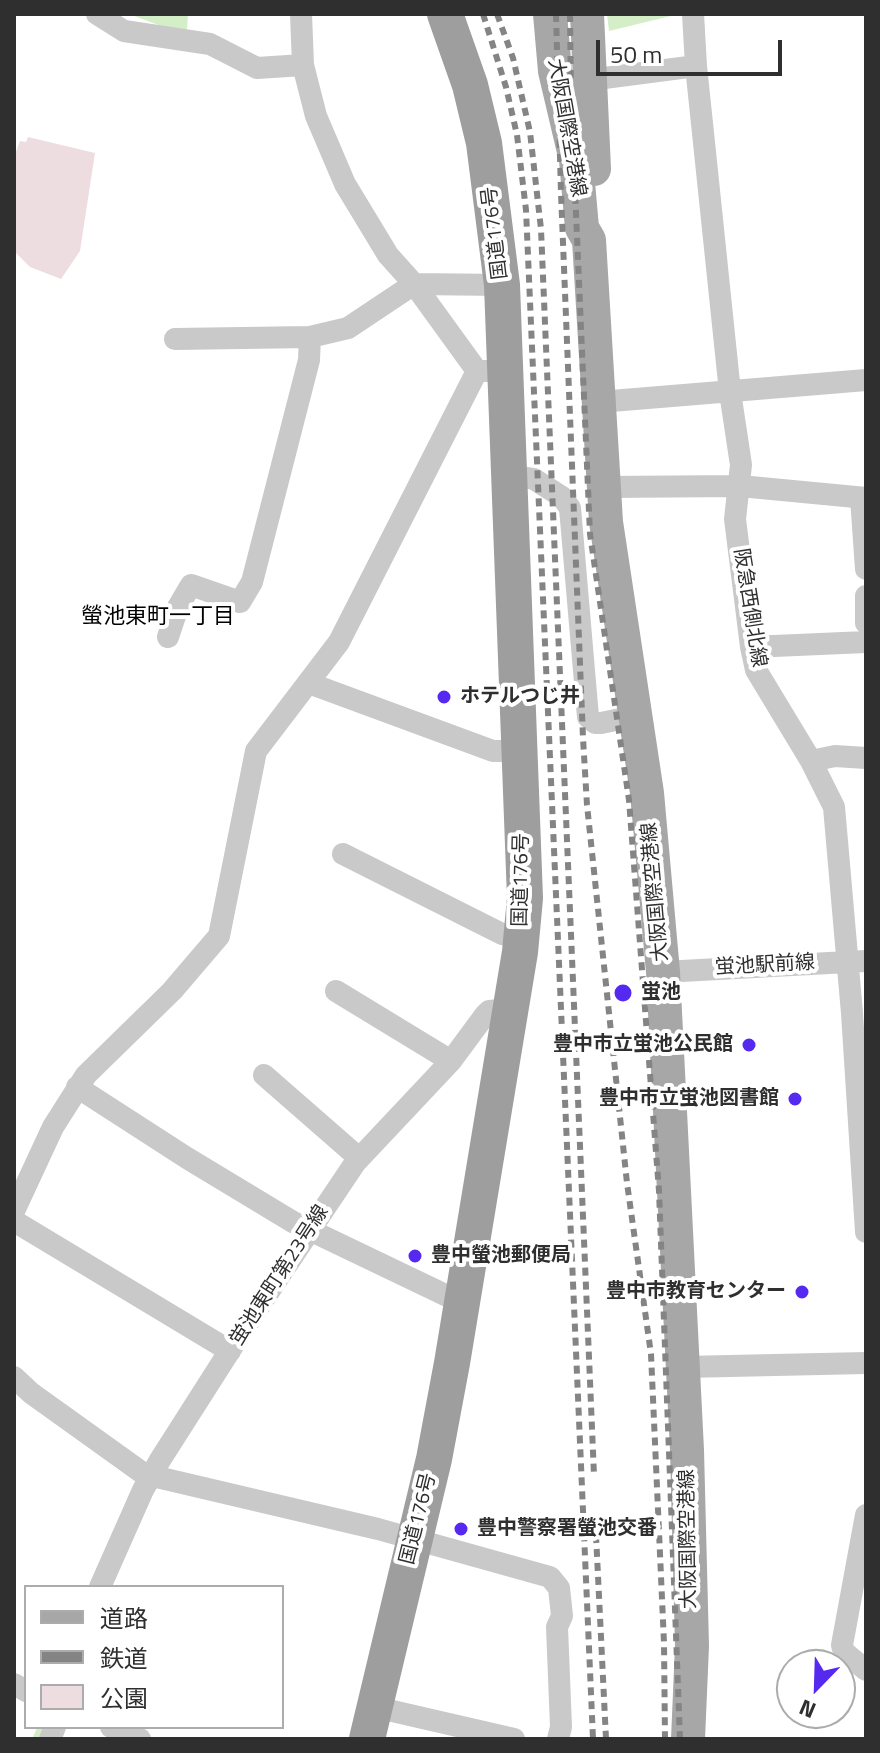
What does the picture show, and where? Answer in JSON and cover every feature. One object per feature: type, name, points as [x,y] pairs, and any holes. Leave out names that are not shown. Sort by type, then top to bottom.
[{"type":"highway","name":"国道176号","points":[[371,1723],[434,1459],[511,1009],[525,898],[509,475],[491,371],[502,285],[484,143],[470,85],[445,14]]},
{"type":"main road","name":"大阪国際空港線","points":[[550,14],[555,71],[576,160],[582,228],[589,240],[606,522],[647,793],[663,972],[684,1367],[692,1646],[688,1739]]},
{"type":"main road","name":"大阪国際空港線","points":[[587,14],[596,227],[589,240]]},
{"type":"street","points":[[97,14],[124,31],[210,44],[257,68],[303,65]]},
{"type":"street","points":[[14,1211],[53,1127],[77,1087],[172,991],[219,936],[256,751],[339,642],[491,371],[388,255],[345,184],[316,116],[303,65],[301,14]]},
{"type":"street","name":"阪急西側北線","points":[[693,14],[730,392],[741,465],[735,519],[751,647],[756,670],[811,761],[834,807],[856,962],[866,1232]]},
{"type":"street","points":[[589,80],[696,66]]},
{"type":"street","points":[[175,339],[310,337],[348,328],[414,284],[502,285]]},
{"type":"street","points":[[168,637],[178,607],[191,585],[240,602],[252,582],[309,360],[310,337]]},
{"type":"street","points":[[599,402],[866,380]]},
{"type":"street","points":[[509,475],[534,479],[562,497],[570,508],[588,717],[595,723],[601,723],[635,716]]},
{"type":"street","points":[[605,487],[740,486],[863,498],[866,569]]},
{"type":"street","points":[[866,596],[866,623]]},
{"type":"street","points":[[751,647],[866,642]]},
{"type":"street","points":[[314,685],[493,751],[521,751]]},
{"type":"street","points":[[811,761],[835,756],[866,758]]},
{"type":"street","points":[[343,854],[502,934],[521,938]]},
{"type":"street","name":"蛍池駅前線","points":[[663,972],[856,962]]},
{"type":"street","points":[[336,991],[451,1061]]},
{"type":"street","name":"蛍池東町第23号線","points":[[101,1585],[143,1490],[230,1351],[359,1158],[451,1061],[489,1011],[511,1009]]},
{"type":"street","points":[[264,1075],[359,1158]]},
{"type":"street","points":[[77,1087],[187,1158],[310,1230],[462,1303]]},
{"type":"street","points":[[14,1221],[230,1351]]},
{"type":"street","points":[[684,1367],[866,1363]]},
{"type":"street","points":[[14,1377],[31,1393],[137,1470],[152,1476],[414,1539],[541,1574],[556,1583],[562,1616],[557,1627],[561,1727],[558,1739]]},
{"type":"street","points":[[866,1515],[842,1645],[844,1652],[866,1670]]},
{"type":"street","points":[[371,1723],[514,1739]]},
{"type":"street","points":[[116,1729],[140,1739]]},
{"type":"green space","points":[[28,137],[95,153],[80,251],[61,279],[30,267],[14,251],[14,157],[20,141],[26,142]]},
{"type":"shaded area","points":[[129,14],[188,14],[187,29],[169,29]]},
{"type":"shaded area","points":[[607,14],[675,14],[675,15],[609,31]]},
{"type":"waterway","points":[[36,1739],[40,1729]]},
{"type":"railway","points":[[483,14],[517,135],[526,210],[593,1739]]},
{"type":"railway","points":[[497,14],[513,58],[530,132],[541,229],[594,1475]]},
{"type":"railway","points":[[556,14],[587,805],[627,1183],[651,1354],[664,1643],[665,1739]]},
{"type":"railway","points":[[570,14],[590,534],[629,800],[659,1191],[680,1739]]},
{"type":"railway","points":[[596,1535],[606,1739]]},
{"type":"place","name":"ホテルつじ井","points":[[444,697]]},
{"type":"place","name":"蛍池","points":[[623,993]]},
{"type":"place","name":"豊中市立蛍池公民館","points":[[749,1045]]},
{"type":"place","name":"豊中市立蛍池図書館","points":[[795,1099]]},
{"type":"place","name":"豊中螢池郵便局","points":[[415,1256]]},
{"type":"place","name":"豊中市教育センター","points":[[802,1292]]},
{"type":"place","name":"豊中警察署螢池交番","points":[[461,1529]]},
{"type":"district","name":"螢池東町一丁目","points":[[158,618]]}]
